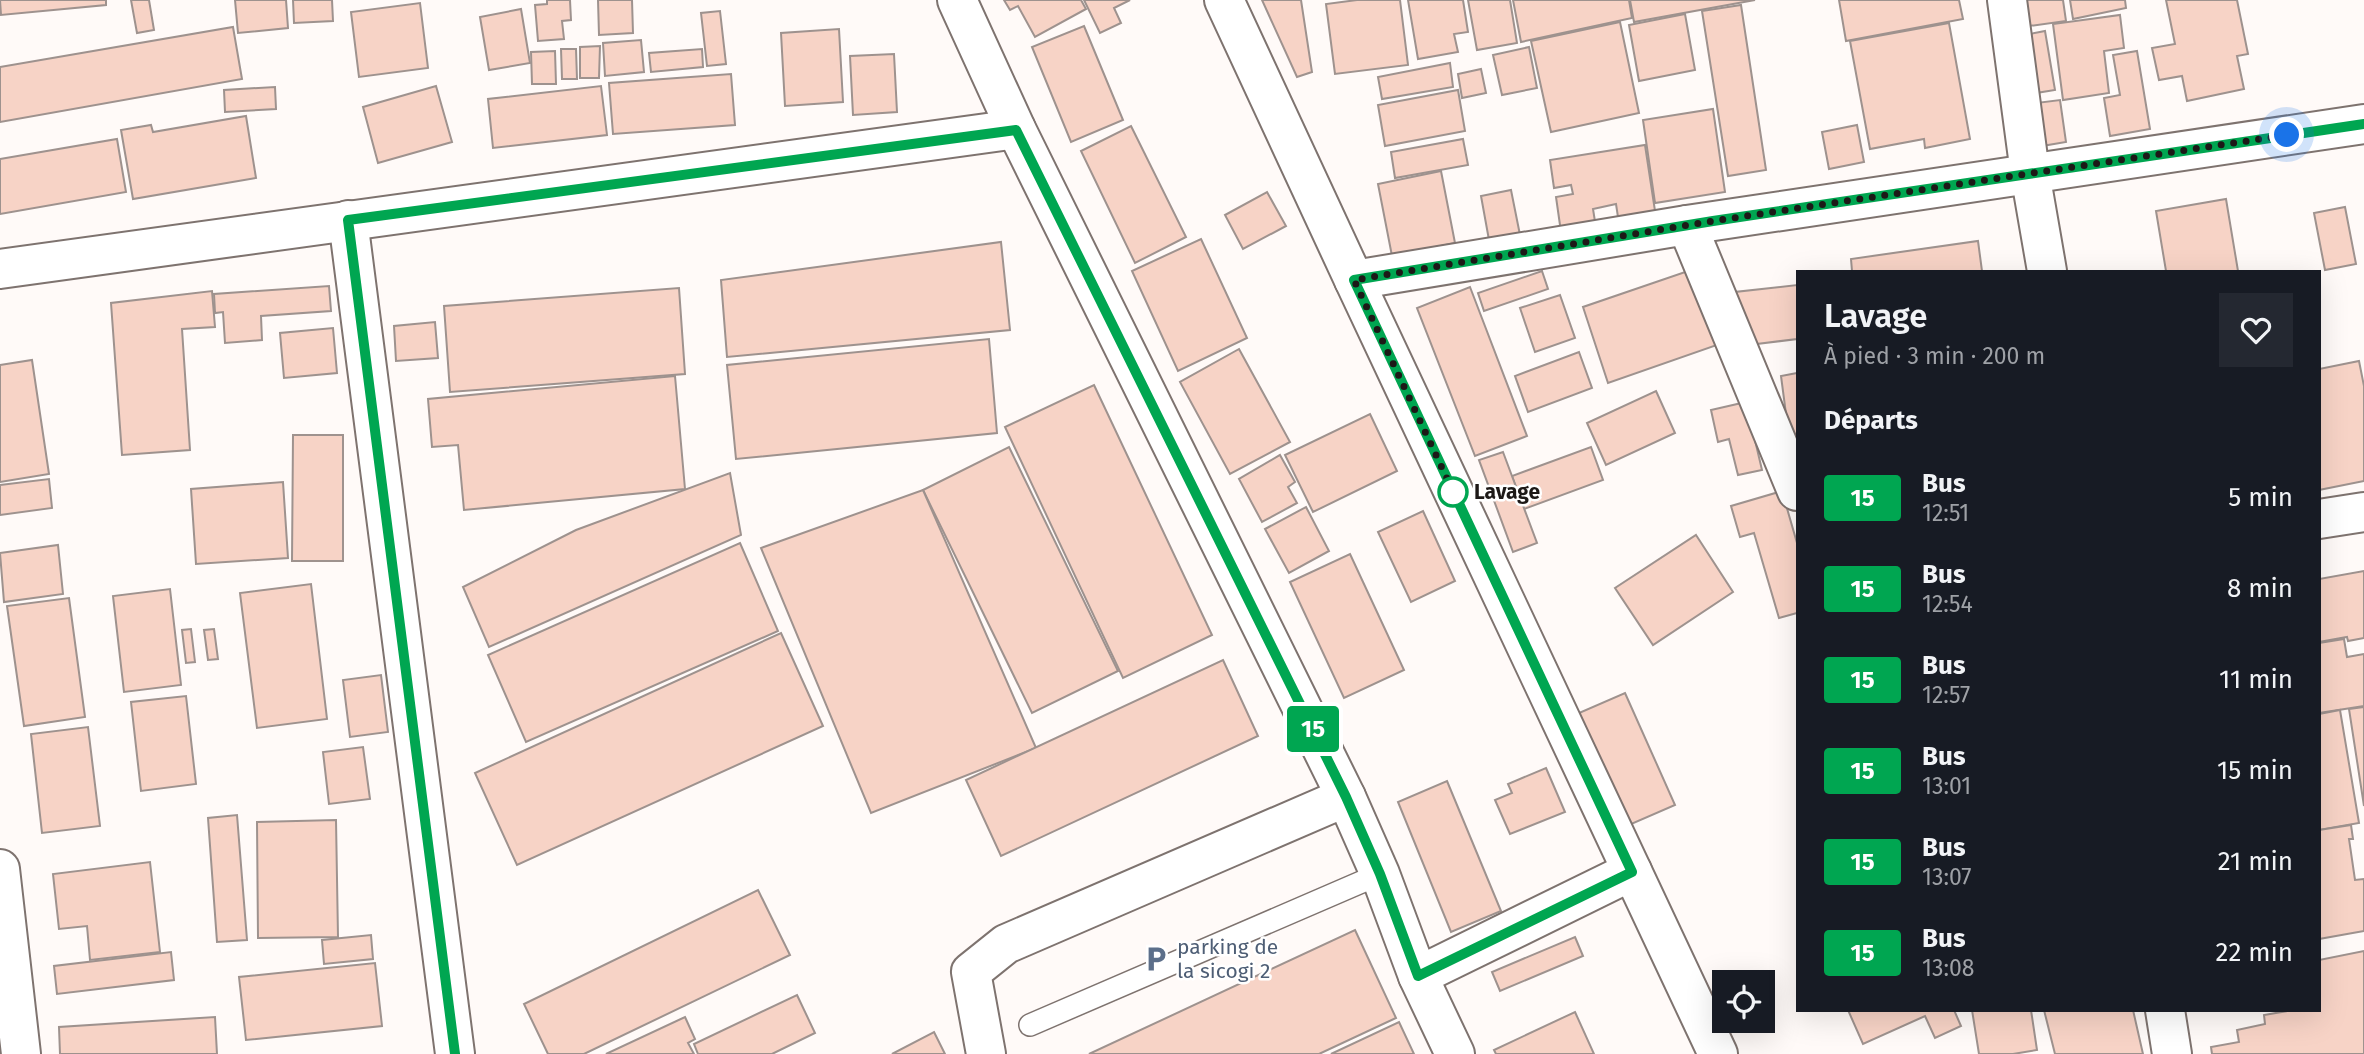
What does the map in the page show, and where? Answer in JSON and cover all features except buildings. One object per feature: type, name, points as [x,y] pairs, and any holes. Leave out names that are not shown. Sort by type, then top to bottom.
[{"type":"street","points":[[957,0],[1016,130],[1346,797],[1380,874],[1418,976],[1455,1054]]},
{"type":"street","points":[[1224,0],[1718,1054]]},
{"type":"street","points":[[2007,0],[2030,173],[2047,270]]},
{"type":"street","points":[[1354,280],[1686,226],[2364,124]]},
{"type":"street","points":[[0,269],[1016,130]]},
{"type":"street","points":[[348,220],[455,1054]]},
{"type":"street","points":[[1686,226],[1796,489]]},
{"type":"street","points":[[2321,519],[2364,512]]},
{"type":"street","points":[[986,1054],[971,972],[1006,944],[1346,797]]},
{"type":"street","points":[[0,870],[21,1054]]},
{"type":"street","points":[[1418,976],[1632,872]]},
{"type":"street","points":[[2165,1012],[2172,1054]]},
{"type":"lane","points":[[1030,1025],[1380,874]]},
{"type":"bus line","name":"15","points":[[455,1054],[348,220],[1016,130],[1346,797],[1380,874],[1418,976],[1632,872],[1354,280],[1713,221],[2364,124]]},
{"type":"place","name":"Lavage","points":[[1453,492]]},
{"type":"place","name":"parking de la sicogi 2","points":[[1156,959]]},
{"type":"route","points":[[1453,492],[1458,502],[1354,280],[1713,221],[2287,135]]}]
